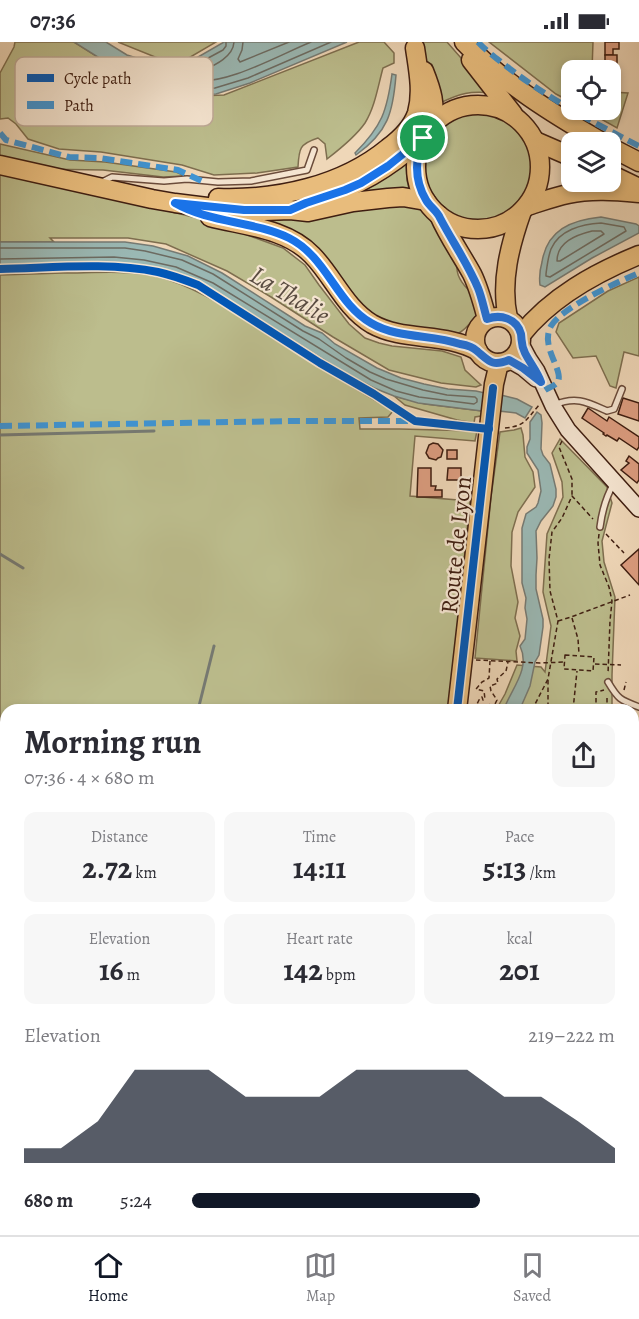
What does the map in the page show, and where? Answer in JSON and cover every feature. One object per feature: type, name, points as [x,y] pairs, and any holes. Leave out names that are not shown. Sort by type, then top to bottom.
[{"type":"main road","points":[[457,42],[514,116]]},
{"type":"main road","points":[[464,42],[519,90],[585,132]]},
{"type":"main road","points":[[290,210],[361,183],[388,166],[427,131],[441,116],[465,106],[478,104],[503,109],[514,116],[523,123],[535,141],[540,161],[539,182],[534,195],[524,209],[500,225],[475,229],[450,222],[439,215],[426,201],[420,189],[416,170],[418,150],[427,131],[435,112],[432,94],[414,45]]},
{"type":"main road","points":[[115,191],[222,198],[253,197],[309,188],[358,168],[380,155],[397,141],[417,115],[420,93],[414,45]]},
{"type":"main road","points":[[535,141],[561,153]]},
{"type":"main road","points":[[621,153],[639,162]]},
{"type":"main road","points":[[0,165],[175,203],[244,210],[308,212],[353,202],[388,198],[426,201]]},
{"type":"main road","points":[[621,179],[639,188]]},
{"type":"main road","points":[[524,209],[566,194],[582,191],[639,194]]},
{"type":"main road","points":[[175,203],[187,210],[271,231],[300,245],[312,254],[342,296],[371,324],[393,332],[458,343],[494,359],[523,368],[541,382]]},
{"type":"main road","points":[[508,318],[504,297],[509,252],[524,209]]},
{"type":"main road","points":[[439,215],[479,289],[487,319]]},
{"type":"main road","points":[[639,255],[602,271],[572,289],[540,315],[521,340],[517,353],[494,359],[475,346],[478,328],[487,319],[501,316],[514,322],[519,328],[521,340],[537,371],[545,406],[639,508]]},
{"type":"main road","name":"Route de Lyon","points":[[458,704],[494,386],[494,359]]},
{"type":"lane","points":[[94,186],[112,177],[164,181],[187,179],[218,182],[251,181],[307,170],[314,150]]},
{"type":"lane","points":[[545,406],[578,400],[606,411],[614,409],[622,389]]},
{"type":"lane","points":[[600,527],[604,503],[615,482]]},
{"type":"lane","points":[[608,682],[617,697],[631,704]]},
{"type":"path","points":[[489,423],[517,427],[545,406]]},
{"type":"path","points":[[548,704],[548,679],[558,621],[550,591],[549,559],[552,532],[562,518],[572,496],[572,479],[559,447],[568,430]]},
{"type":"path","points":[[572,496],[624,553]]},
{"type":"path","points":[[600,527],[598,543],[600,565],[612,601],[608,682]]},
{"type":"path","points":[[558,621],[630,595]]},
{"type":"path","points":[[571,617],[578,639],[579,656]]},
{"type":"path","points":[[565,655],[594,657],[593,671],[564,669],[565,662],[565,655]]},
{"type":"path","points":[[475,659],[540,663],[565,662]]},
{"type":"path","points":[[477,704],[480,698],[485,699],[484,691],[476,689],[482,681],[489,678],[490,660]]},
{"type":"path","points":[[495,704],[497,700],[490,686],[498,683],[497,679],[506,670],[508,661]]},
{"type":"path","points":[[594,664],[621,665]]},
{"type":"path","points":[[574,704],[578,670]]},
{"type":"path","points":[[535,704],[548,679]]},
{"type":"path","points":[[596,704],[596,692],[603,690],[607,691],[607,704]]},
{"type":"green space","points":[[15,42],[74,42],[98,57],[15,57],[15,123],[8,118],[0,119],[0,73]]},
{"type":"green space","points":[[118,42],[216,42],[190,57],[155,57]]},
{"type":"green space","points":[[359,42],[384,42],[394,53],[394,63],[383,68],[374,103],[365,123],[327,159],[325,144],[318,138],[307,143],[301,148],[298,167],[257,173],[214,175],[182,165],[101,152],[59,149],[28,139],[18,126],[213,126],[213,95],[224,95]]},
{"type":"green space","points":[[418,42],[447,42],[461,58],[471,65],[492,93],[465,94],[440,103],[438,90]]},
{"type":"green space","points":[[489,42],[593,42],[592,60],[561,60],[561,97]]},
{"type":"green space","points":[[621,93],[628,93],[621,115]]},
{"type":"green space","points":[[477,109],[499,113],[517,125],[529,143],[533,165],[529,187],[517,205],[499,217],[477,221],[455,217],[437,205],[425,187],[421,165],[425,143],[437,125],[455,113]]},
{"type":"green space","points":[[603,120],[620,120],[617,128]]},
{"type":"green space","points":[[0,144],[70,160],[105,162],[176,172],[185,176],[163,177],[103,170],[36,169],[0,158]]},
{"type":"green space","points":[[406,159],[410,193],[354,192]]},
{"type":"green space","points":[[0,173],[209,221],[283,248],[305,265],[349,324],[365,338],[392,346],[442,351],[461,357],[465,370],[481,385],[476,387],[441,383],[389,370],[227,271],[166,244],[128,238],[50,238],[54,242],[0,242]]},
{"type":"green space","points":[[378,205],[418,206],[436,226],[457,266],[460,278],[474,294],[479,313],[459,333],[401,329],[381,323],[268,221],[330,214]]},
{"type":"green space","points":[[122,272],[145,274],[170,280],[228,309],[393,411],[388,417],[359,418],[360,429],[477,431],[475,441],[415,436],[410,496],[470,501],[450,704],[0,704],[0,275]]},
{"type":"green space","points":[[639,277],[639,356],[624,352],[616,388],[610,386],[596,356],[573,358],[556,332],[559,323],[608,291]]},
{"type":"green space","points":[[394,396],[425,404],[482,411],[481,416],[475,417],[474,423],[457,420],[405,405]]},
{"type":"green space","points":[[521,428],[525,457],[533,472],[535,487],[518,512],[512,532],[511,566],[518,602],[515,618],[520,636],[516,651],[517,661],[475,658],[500,432]]},
{"type":"green space","points":[[560,439],[607,487],[612,503],[602,541],[604,562],[615,597],[612,704],[499,704],[517,665],[541,667],[545,672],[551,626],[543,592],[547,534],[563,497],[562,482],[552,453]]},
{"type":"water","points":[[74,42],[106,42],[133,57],[98,57]]},
{"type":"water","points":[[224,42],[347,42],[250,83],[213,94],[213,57],[198,57]]},
{"type":"water","points":[[392,74],[396,75],[395,88],[387,121],[367,147],[356,155],[355,153],[382,117]]},
{"type":"water","points":[[601,217],[636,224],[639,226],[639,233],[545,287],[540,285],[540,270],[545,251],[555,234],[570,224]]},
{"type":"water","points":[[0,242],[125,242],[153,246],[188,256],[222,273],[305,326],[322,333],[335,344],[377,368],[424,384],[485,393],[482,411],[418,403],[374,388],[345,373],[210,288],[175,273],[114,263],[0,265]]},
{"type":"water","points":[[501,395],[517,399],[532,407],[525,418],[516,413],[499,411]]},
{"type":"water","points":[[537,412],[541,415],[541,449],[550,464],[556,497],[553,506],[536,531],[536,589],[543,619],[539,655],[522,704],[506,704],[522,671],[523,654],[520,646],[525,639],[527,619],[526,598],[522,583],[522,528],[526,514],[536,507],[541,491],[538,470],[527,453],[530,422]]},
{"type":"building","points":[[605,42],[619,42],[619,49],[613,49],[613,55],[605,55]]},
{"type":"building","points":[[605,55],[617,55],[617,60],[605,60]]},
{"type":"building","points":[[623,398],[639,403],[639,421],[618,414]]},
{"type":"building","points":[[588,408],[607,421],[609,417],[639,437],[637,450],[619,438],[617,441],[606,436],[582,418]]},
{"type":"building","points":[[438,444],[443,450],[441,457],[436,460],[429,458],[426,453],[429,445]]},
{"type":"building","points":[[447,450],[457,450],[457,459],[447,459]]},
{"type":"building","points":[[629,456],[639,464],[637,483],[621,470],[629,463],[626,461]]},
{"type":"building","points":[[418,468],[431,468],[431,486],[436,486],[435,490],[442,490],[442,497],[417,497]]},
{"type":"building","points":[[448,468],[461,468],[461,480],[447,480]]},
{"type":"building","points":[[639,549],[639,585],[621,565]]},
{"type":"waterway","points":[[0,435],[154,431]]},
{"type":"waterway","points":[[0,554],[23,568]]},
{"type":"waterway","points":[[200,704],[214,646]]},
{"type":"marked path","points":[[478,42],[489,53],[541,91],[639,146]]},
{"type":"marked path","points":[[0,133],[6,140],[69,157],[100,158],[178,170],[202,181]]},
{"type":"marked path","points":[[545,390],[556,384],[559,378],[548,342],[551,326],[578,303],[639,273]]},
{"type":"marked path","points":[[0,426],[414,421]]},
{"type":"cycle path","points":[[0,269],[119,267],[173,276],[198,285],[415,421],[489,429]]},
{"type":"cycle path","points":[[458,704],[493,388]]},
{"type":"route","points":[[423,138],[416,163],[420,189],[426,201],[439,215],[472,275],[479,289],[487,319],[501,316],[514,322],[519,328],[524,351],[541,382],[509,360],[499,363],[491,362],[481,356],[478,351],[458,343],[393,332],[371,324],[342,296],[312,254],[300,245],[271,231],[187,210],[175,203],[244,210],[290,210],[361,183],[388,166],[423,138]]},
{"type":"water label","name":"La Thalie","points":[[290,295]]}]
